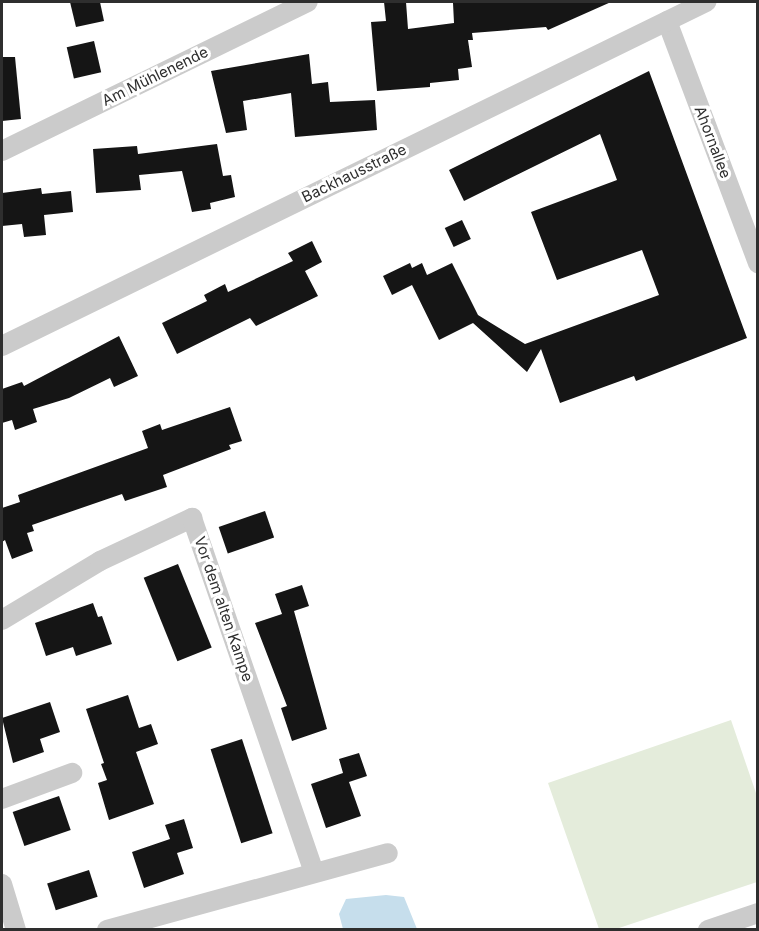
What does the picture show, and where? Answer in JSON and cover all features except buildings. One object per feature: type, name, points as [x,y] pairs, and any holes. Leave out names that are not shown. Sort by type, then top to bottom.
[{"type":"street","name":"Am Mühlenende","points":[[2,151],[308,2]]},
{"type":"street","name":"Backhausstraße","points":[[2,346],[706,2]]},
{"type":"street","name":"Ahornallee","points":[[667,21],[758,263]]},
{"type":"street","name":"Vor dem alten Kampe","points":[[2,620],[100,561],[192,518],[314,872]]},
{"type":"street","points":[[2,799],[72,773]]},
{"type":"street","points":[[107,930],[388,852]]},
{"type":"street","points":[[2,884],[16,930]]},
{"type":"street","points":[[708,930],[758,913]]},
{"type":"green space","points":[[731,720],[757,796],[757,882],[616,929],[599,929],[548,783]]},
{"type":"water","points":[[386,895],[404,897],[417,929],[343,929],[339,914],[346,899]]}]
